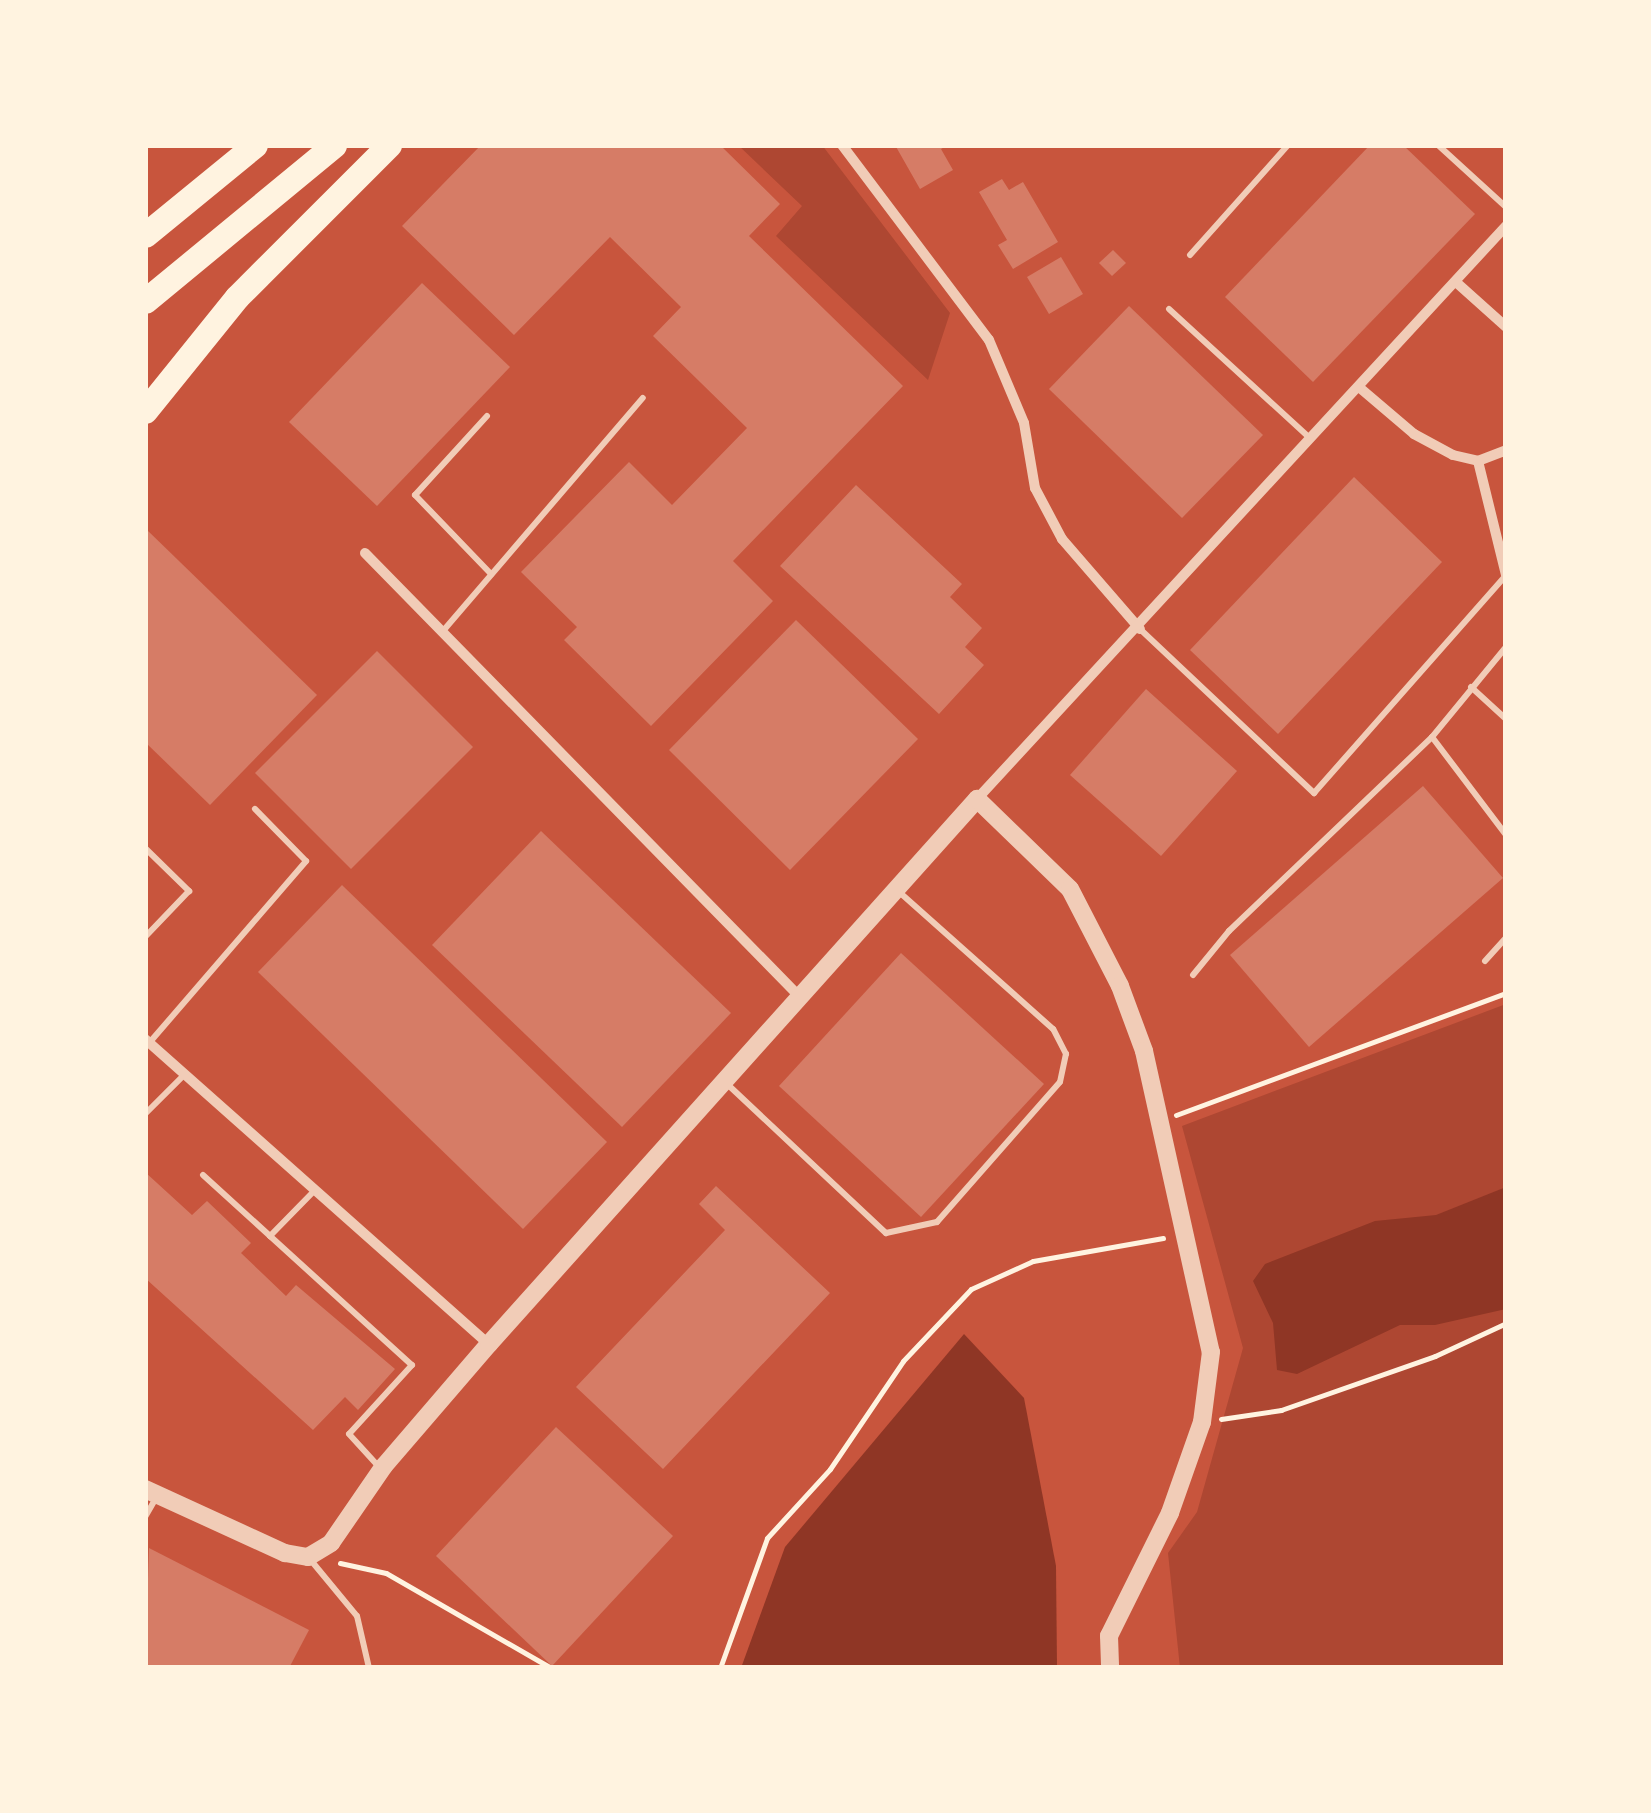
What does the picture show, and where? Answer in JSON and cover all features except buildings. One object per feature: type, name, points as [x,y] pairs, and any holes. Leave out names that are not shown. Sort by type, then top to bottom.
[{"type":"highway","points":[[145,236],[254,145]]},
{"type":"highway","points":[[145,301],[334,145]]},
{"type":"highway","points":[[145,411],[237,297],[388,145]]},
{"type":"street","points":[[842,145],[989,340],[1024,423],[1035,488],[1062,539],[1140,629]]},
{"type":"street","points":[[152,1492],[284,1553],[308,1557],[340,1534],[382,1469],[489,1344],[894,888],[1140,629],[1506,226]]},
{"type":"street","points":[[1457,283],[1506,327]]},
{"type":"street","points":[[1360,388],[1414,434],[1478,461],[1506,450]]},
{"type":"street","points":[[1478,461],[1506,575]]},
{"type":"street","points":[[365,553],[800,996]]},
{"type":"street","points":[[977,799],[1070,889],[1120,986],[1159,1122],[1210,1352],[1202,1422],[1170,1513],[1109,1636],[1110,1668]]},
{"type":"street","points":[[147,1041],[489,1344]]},
{"type":"lane","points":[[1190,255],[1288,145]]},
{"type":"lane","points":[[1438,145],[1506,207]]},
{"type":"lane","points":[[1169,309],[1310,439]]},
{"type":"lane","points":[[442,632],[643,398]]},
{"type":"lane","points":[[487,416],[415,495],[491,574]]},
{"type":"lane","points":[[1140,629],[1314,793],[1506,575]]},
{"type":"lane","points":[[1193,975],[1229,932],[1432,737],[1506,647]]},
{"type":"lane","points":[[1471,687],[1506,719]]},
{"type":"lane","points":[[1432,737],[1506,834]]},
{"type":"lane","points":[[147,1041],[306,861],[254,809]]},
{"type":"lane","points":[[145,848],[189,890],[145,937]]},
{"type":"lane","points":[[724,1081],[886,1233],[937,1222],[1060,1082],[1066,1054],[1053,1029],[894,888]]},
{"type":"lane","points":[[1486,961],[1506,938]]},
{"type":"lane","points":[[145,1114],[184,1075]]},
{"type":"lane","points":[[203,1175],[412,1366],[349,1434],[382,1469]]},
{"type":"lane","points":[[270,1236],[315,1190]]},
{"type":"lane","points":[[145,1517],[152,1492]]},
{"type":"lane","points":[[308,1557],[357,1616],[369,1668]]},
{"type":"path","points":[[1159,1122],[1506,992]]},
{"type":"path","points":[[720,1668],[767,1538],[830,1469],[904,1361],[971,1289],[1033,1261],[1186,1234]]},
{"type":"path","points":[[1202,1422],[1281,1410],[1435,1356],[1506,1322]]},
{"type":"path","points":[[308,1557],[386,1573],[551,1668]]},
{"type":"shaded area","points":[[738,145],[822,145],[950,313],[928,380],[776,236],[802,206]]},
{"type":"shaded area","points":[[1506,1004],[1506,1668],[1180,1668],[1168,1553],[1197,1512],[1243,1348],[1182,1126]]},
{"type":"shaded area","points":[[1506,1187],[1506,1309],[1435,1325],[1400,1325],[1297,1374],[1277,1370],[1273,1323],[1253,1281],[1265,1264],[1375,1221],[1436,1215]]},
{"type":"shaded area","points":[[964,1334],[1024,1398],[1056,1566],[1057,1668],[741,1668],[785,1547]]}]
